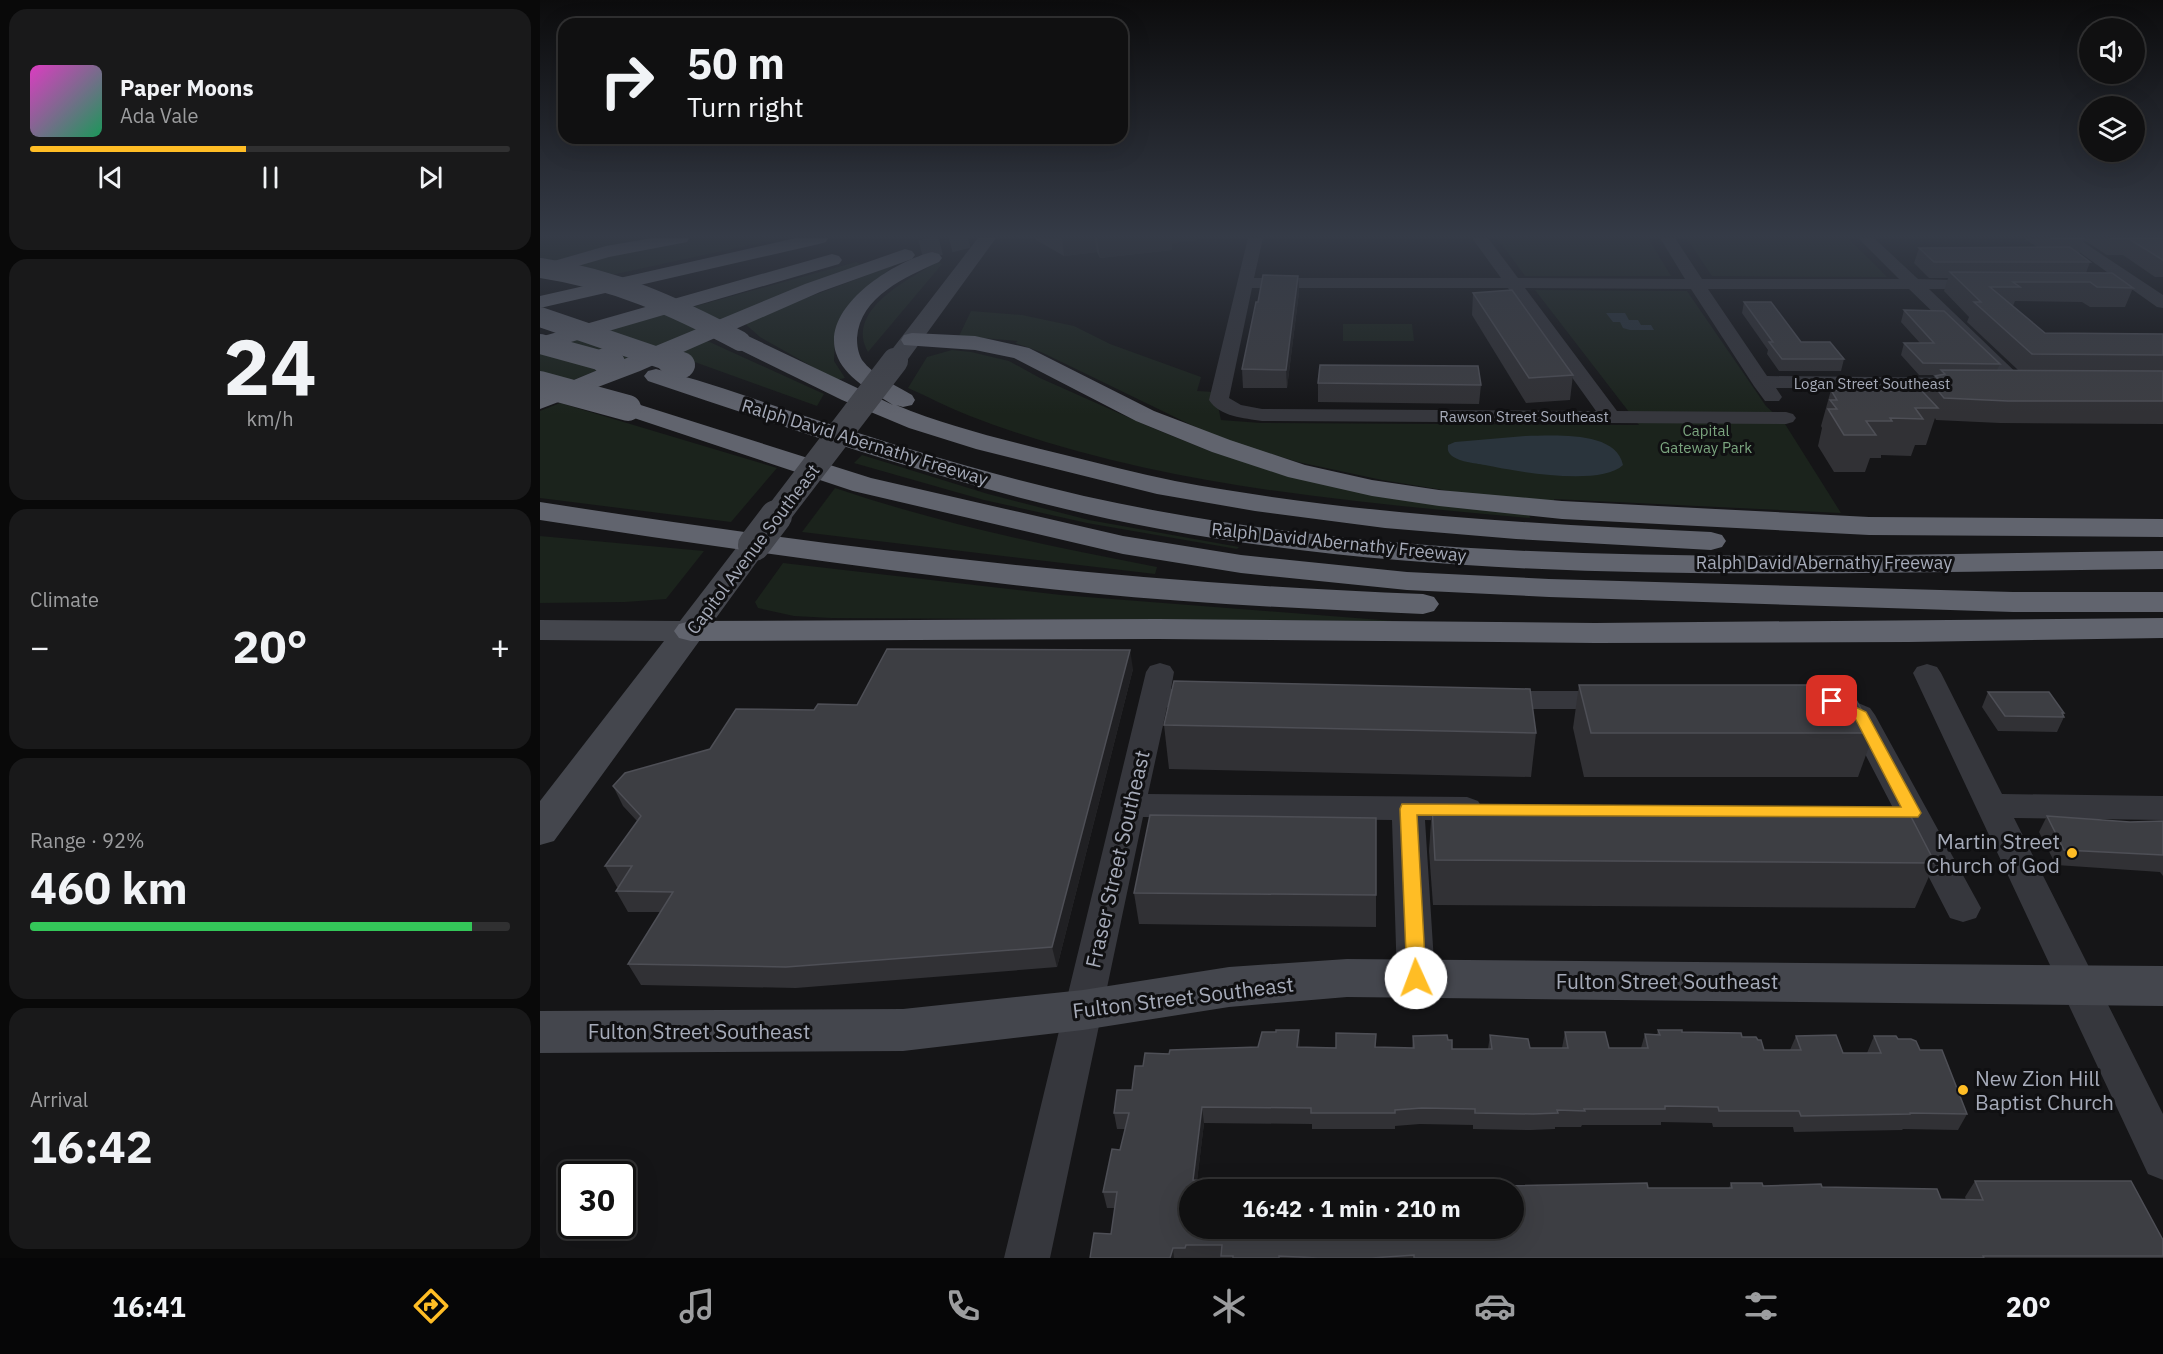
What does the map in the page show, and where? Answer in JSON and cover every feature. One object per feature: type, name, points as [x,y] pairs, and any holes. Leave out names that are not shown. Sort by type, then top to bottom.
[{"type":"highway","points":[[540,302],[563,297]]},
{"type":"highway","points":[[540,323],[651,297]]},
{"type":"highway","points":[[652,297],[871,404],[919,423],[1088,469],[1191,492],[1365,516],[1531,531],[1850,547],[2163,554]]},
{"type":"highway","points":[[540,344],[721,297]]},
{"type":"highway","points":[[540,402],[598,381],[794,297]]},
{"type":"highway","points":[[869,297],[850,319],[845,347],[853,365],[878,385],[913,406],[1088,469]]},
{"type":"highway","points":[[540,317],[682,365],[777,402],[902,456]]},
{"type":"highway","points":[[903,350],[975,343],[1021,353],[1145,416],[1221,446],[1298,471],[1372,488],[1417,495],[1562,510],[1869,526],[2163,528]]},
{"type":"highway","name":"Ralph David Abernathy Freeway","points":[[540,344],[656,376],[902,456],[1035,494],[1159,520],[1276,538],[1431,554],[1622,562],[2163,560]]},
{"type":"highway","name":"Ralph David Abernathy Freeway","points":[[540,384],[628,408],[863,486],[1123,545],[1241,564],[1419,582],[2013,602],[2163,602]]},
{"type":"highway","points":[[540,511],[797,548],[1112,586],[1408,603],[1718,608],[2013,602]]},
{"type":"highway","points":[[540,527],[797,548]]},
{"type":"highway","points":[[692,631],[1158,629],[1653,633],[2163,628]]},
{"type":"main road","name":"Capitol Avenue Southeast","points":[[540,830],[943,297]]},
{"type":"main road","points":[[540,630],[692,631]]},
{"type":"main road","name":"Fulton Street Southeast","points":[[540,1032],[903,1030],[1083,1010],[1229,987],[1347,978],[2163,986]]},
{"type":"street","name":"Rawson Street Southeast","points":[[1241,297],[1219,400],[1235,410],[1262,415],[1786,418],[1761,382]]},
{"type":"street","points":[[1522,297],[1610,416]]},
{"type":"street","points":[[1704,297],[1761,382]]},
{"type":"street","points":[[1929,297],[2018,384]]},
{"type":"street","name":"Logan Street Southeast","points":[[1761,382],[2040,384]]},
{"type":"street","points":[[1927,673],[2163,1159]]},
{"type":"street","name":"Fraser Street Southeast","points":[[1027,1258],[1157,685],[1237,699]]},
{"type":"street","points":[[1463,699],[1642,700]]},
{"type":"street","points":[[1820,701],[1832,701],[1860,715],[1963,908]]},
{"type":"street","points":[[1130,805],[1499,809]]},
{"type":"street","points":[[1991,806],[2163,808]]},
{"type":"street","points":[[1408,809],[1416,978]]},
{"type":"street","points":[[1877,813],[1912,813]]},
{"type":"green space","points":[[730,297],[783,297],[540,393],[540,349]]},
{"type":"green space","points":[[810,297],[860,297],[842,314],[835,338],[834,361],[845,378],[836,380],[760,337],[743,322]]},
{"type":"green space","points":[[883,297],[914,297],[868,352],[863,337],[865,322],[872,309]]},
{"type":"green space","name":"Capital Gateway Park","points":[[1540,297],[1691,297],[1766,406],[1785,424],[1841,513],[1554,499],[1554,503],[1480,496],[1382,480],[1298,462],[1218,438],[1041,352],[1015,343],[1018,341],[959,336],[971,311],[1022,315],[1074,326],[1110,344],[1201,377],[1197,391],[1215,392],[1221,420],[1261,423],[1639,425]]},
{"type":"green space","points":[[1343,324],[1412,324],[1414,341],[1343,341]]},
{"type":"green space","points":[[703,339],[824,394],[817,406],[667,352]]},
{"type":"green space","points":[[952,350],[1009,361],[1040,378],[1150,427],[1212,452],[1270,469],[1529,514],[1530,518],[1317,496],[1176,474],[1106,459],[970,416],[908,388],[927,357]]},
{"type":"green space","points":[[560,403],[777,468],[731,522],[540,498],[540,411]]},
{"type":"green space","points":[[862,455],[988,494],[1089,520],[1239,547],[1237,549],[1087,523],[984,500],[854,463]]},
{"type":"green space","points":[[835,488],[955,523],[1157,567],[1155,574],[802,532]]},
{"type":"green space","points":[[540,536],[704,551],[666,599],[540,603]]},
{"type":"green space","points":[[783,563],[1061,595],[1394,621],[794,616],[758,608],[755,602]]},
{"type":"shaded area","points":[[1606,313],[1625,313],[1629,320],[1638,320],[1641,325],[1651,325],[1654,330],[1623,328],[1620,322],[1613,322]]},
{"type":"shaded area","points":[[1525,436],[1566,436],[1596,440],[1609,446],[1618,454],[1623,465],[1612,472],[1596,475],[1556,476],[1466,462],[1453,457],[1448,450],[1448,445],[1455,442]]},
{"type":"building","points":[[1259,297],[1295,297],[1286,370],[1242,369],[1256,302]]},
{"type":"building","points":[[1475,297],[1517,297],[1573,375],[1529,378]]},
{"type":"building","points":[[1976,297],[2002,297],[2045,333],[2163,334],[2163,355],[2032,354],[1974,302],[1981,302]]},
{"type":"building","points":[[1744,302],[1771,302],[1801,342],[1830,342],[1844,359],[1782,359],[1769,342],[1773,342]]},
{"type":"building","points":[[1904,310],[1944,311],[2000,364],[1923,363],[1904,343],[1934,343]]},
{"type":"building","points":[[1320,365],[1478,366],[1481,385],[1318,383]]},
{"type":"building","points":[[1941,370],[2163,371],[2163,401],[2008,401],[1944,398],[1929,380],[1945,374]]},
{"type":"building","points":[[1902,385],[1921,390],[1938,408],[1915,408],[1923,419],[1890,418],[1892,421],[1866,421],[1876,435],[1844,435],[1828,409],[1837,409],[1830,400],[1837,400],[1831,390],[1896,391]]},
{"type":"building","points":[[887,649],[1130,650],[1052,947],[786,967],[628,964],[673,892],[616,891],[632,866],[605,866],[641,816],[613,786],[625,773],[710,749],[736,709],[814,710],[818,704],[857,705]]},
{"type":"building","points":[[1174,681],[1530,689],[1536,733],[1164,725]]},
{"type":"building","points":[[1579,685],[1848,685],[1874,733],[1591,733]]},
{"type":"building","points":[[1988,692],[2049,692],[2064,713],[2062,713],[2064,717],[2005,716]]},
{"type":"building","points":[[1432,806],[1907,809],[1935,863],[1435,860]]},
{"type":"building","points":[[1150,815],[1376,818],[1376,895],[1134,893]]},
{"type":"building","points":[[2047,816],[2130,822],[2163,821],[2163,855],[2064,850]]},
{"type":"building","points":[[1299,1030],[1297,1047],[1336,1048],[1336,1033],[1376,1034],[1375,1047],[1414,1048],[1413,1036],[1447,1035],[1448,1040],[1452,1040],[1452,1049],[1492,1049],[1490,1035],[1528,1039],[1530,1048],[1568,1048],[1565,1032],[1605,1032],[1609,1048],[1648,1048],[1645,1034],[1660,1035],[1658,1030],[1682,1030],[1682,1032],[1741,1033],[1742,1037],[1756,1037],[1761,1040],[1764,1050],[1801,1050],[1796,1036],[1836,1035],[1843,1053],[1881,1053],[1874,1036],[1896,1036],[1898,1039],[1916,1041],[1920,1050],[1942,1050],[1967,1114],[1801,1116],[1799,1111],[1719,1111],[1718,1107],[1665,1106],[1665,1109],[1557,1110],[1558,1113],[1533,1114],[1475,1113],[1475,1109],[1422,1108],[1395,1110],[1395,1113],[1311,1113],[1311,1108],[1202,1107],[1193,1179],[1179,1179],[1179,1239],[1524,1239],[1524,1186],[1647,1183],[1648,1188],[1732,1188],[1731,1183],[1762,1183],[1763,1186],[1821,1184],[1822,1187],[1937,1189],[1941,1199],[1983,1200],[1975,1181],[2131,1181],[2163,1240],[2163,1256],[1414,1258],[1414,1255],[1372,1258],[1279,1256],[1279,1258],[1233,1258],[1233,1256],[1221,1256],[1222,1245],[1186,1245],[1185,1248],[1173,1248],[1170,1258],[1090,1258],[1094,1233],[1111,1234],[1117,1192],[1103,1192],[1112,1149],[1120,1150],[1129,1113],[1114,1113],[1117,1090],[1132,1090],[1135,1066],[1143,1066],[1145,1053],[1169,1054],[1170,1050],[1258,1047],[1262,1032]]},
{"type":"place","name":"Martin Street Church of God","points":[[2072,853]]},
{"type":"place","name":"New Zion Hill Baptist Church","points":[[1963,1090]]},
{"type":"route","points":[[1416,978],[1408,809],[1912,813],[1860,715],[1832,701]]}]
